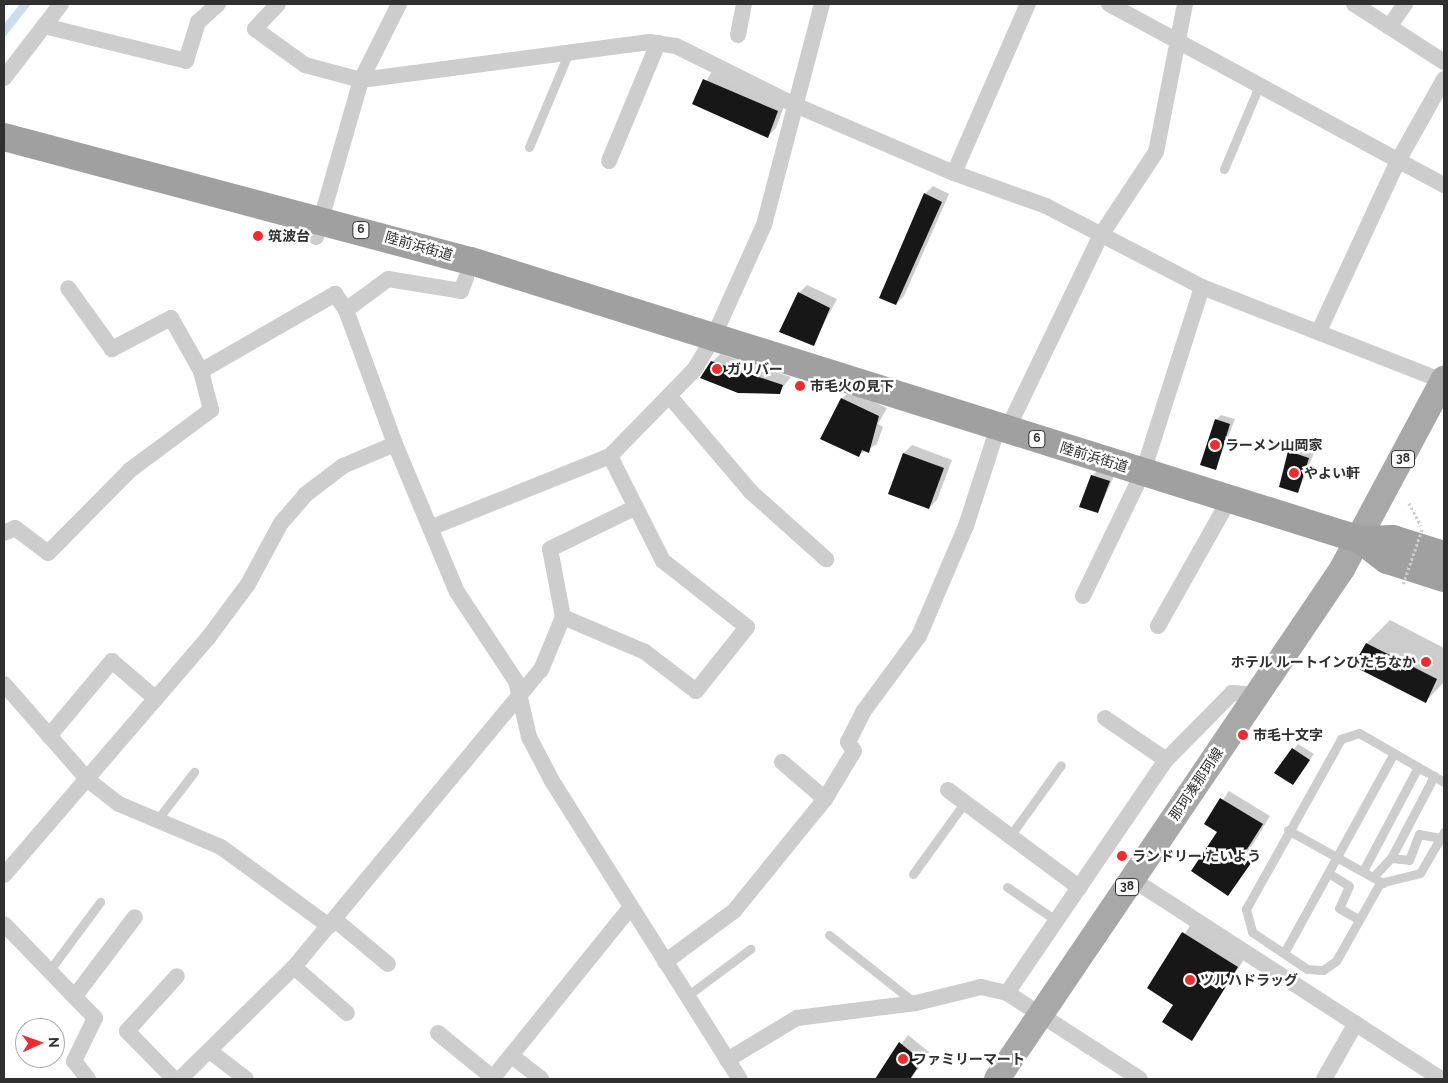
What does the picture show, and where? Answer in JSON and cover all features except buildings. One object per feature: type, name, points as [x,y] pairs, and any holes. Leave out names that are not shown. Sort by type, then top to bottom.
[{"type":"highway","name":"陸前浜街道","points":[[4,137],[318,228],[702,330],[712,340],[1230,498],[1361,540],[1393,539],[1444,555]]},
{"type":"highway","name":"陸前浜街道","points":[[4,156],[318,228],[466,278],[698,344],[712,340]]},
{"type":"highway","name":"陸前浜街道","points":[[1361,540],[1387,560],[1444,578]]},
{"type":"main road","name":"那珂湊那珂線","points":[[997,1079],[1361,540],[1444,380]]},
{"type":"street","points":[[4,78],[61,4]]},
{"type":"street","points":[[278,4],[255,29],[305,65],[361,80],[569,52],[658,43],[676,46],[795,105],[954,173],[1046,206],[1202,287],[1319,330],[1444,380]]},
{"type":"street","points":[[318,228],[361,80],[400,4]]},
{"type":"street","points":[[738,34],[744,4]]},
{"type":"street","points":[[430,528],[610,456],[671,398],[712,340],[764,225],[822,4]]},
{"type":"street","points":[[954,173],[1028,4]]},
{"type":"street","points":[[1109,4],[1176,42],[1399,159],[1444,185]]},
{"type":"street","points":[[665,962],[734,911],[825,799],[854,751],[848,742],[863,712],[919,636],[966,526],[1003,429],[1101,235],[1156,152],[1176,42],[1185,4]]},
{"type":"street","points":[[1354,4],[1444,62]]},
{"type":"street","points":[[1389,27],[1405,4]]},
{"type":"street","points":[[44,26],[186,61],[198,22],[215,5]]},
{"type":"street","points":[[609,161],[658,43]]},
{"type":"street","points":[[1319,330],[1399,159],[1444,79]]},
{"type":"street","points":[[346,310],[388,279],[461,292],[466,278]]},
{"type":"street","points":[[1083,596],[1143,472],[1202,287]]},
{"type":"street","points":[[4,533],[16,528],[48,553],[130,470],[211,410],[200,371],[171,318],[112,349],[68,288]]},
{"type":"street","points":[[200,371],[335,294],[346,310],[395,444],[457,592],[501,651],[521,696],[529,737],[552,781],[740,1079]]},
{"type":"street","points":[[671,398],[751,492],[826,559]]},
{"type":"street","points":[[4,875],[156,699],[248,584],[281,523],[306,494],[343,466],[395,444]]},
{"type":"street","points":[[563,617],[645,652],[696,691],[747,627],[663,560],[634,508],[610,456]]},
{"type":"street","points":[[1158,626],[1230,498]]},
{"type":"street","points":[[180,1079],[211,1052],[294,967],[541,670],[563,617],[550,549],[634,508]]},
{"type":"street","points":[[50,736],[112,661],[156,699]]},
{"type":"street","points":[[4,684],[88,780],[119,804],[221,847],[388,964]]},
{"type":"street","points":[[1007,993],[1166,760],[1232,692],[1256,695]]},
{"type":"street","points":[[1105,718],[1166,760]]},
{"type":"street","points":[[782,762],[825,799]]},
{"type":"street","points":[[948,790],[1080,888]]},
{"type":"street","points":[[1132,879],[1441,1077]]},
{"type":"street","points":[[438,1034],[492,1079],[631,907]]},
{"type":"street","points":[[74,996],[135,917]]},
{"type":"street","points":[[4,924],[95,1018],[74,1061],[88,1079]]},
{"type":"street","points":[[294,967],[348,1013]]},
{"type":"street","points":[[174,1079],[127,1030],[177,976]]},
{"type":"street","points":[[727,1060],[797,1018],[916,1003],[981,987],[1007,993],[1140,1079]]},
{"type":"street","points":[[1324,1079],[1356,1022]]},
{"type":"street","points":[[211,1052],[246,1079]]},
{"type":"street","points":[[512,1056],[541,1079]]},
{"type":"lane","points":[[529,147],[569,52]]},
{"type":"lane","points":[[1224,168],[1259,86]]},
{"type":"lane","points":[[1391,858],[1409,860],[1415,839],[1425,832],[1442,835],[1420,873],[1383,883],[1358,919],[1336,961],[1324,970],[1307,969],[1252,932],[1245,916],[1288,830],[1341,738],[1358,733],[1444,782]]},
{"type":"lane","points":[[1284,953],[1339,858],[1394,753]]},
{"type":"lane","points":[[1010,836],[1061,765]]},
{"type":"lane","points":[[1363,872],[1418,767]]},
{"type":"lane","points":[[157,820],[194,772]]},
{"type":"lane","points":[[1373,877],[1391,858],[1434,776]]},
{"type":"lane","points":[[913,874],[965,802]]},
{"type":"lane","points":[[1288,830],[1383,883]]},
{"type":"lane","points":[[1330,874],[1349,886],[1339,908],[1358,919]]},
{"type":"lane","points":[[1007,887],[1057,921]]},
{"type":"lane","points":[[49,971],[100,902]]},
{"type":"lane","points":[[829,935],[916,1003]]},
{"type":"lane","points":[[1260,961],[1271,945]]},
{"type":"lane","points":[[687,996],[750,949]]},
{"type":"path","points":[[1403,584],[1422,529],[1409,503]]},
{"type":"water","points":[[20,4],[31,4],[4,38],[4,24]]},
{"type":"place","name":"筑波台","points":[[258,236]]},
{"type":"place","name":"ガリバー","points":[[717,369]]},
{"type":"place","name":"市毛火の見下","points":[[800,386]]},
{"type":"place","name":"ラーメン山岡家","points":[[1215,445]]},
{"type":"place","name":"やよい軒","points":[[1294,473]]},
{"type":"place","name":"ホテル ルートインひたちなか","points":[[1426,662]]},
{"type":"place","name":"市毛十文字","points":[[1243,735]]},
{"type":"place","name":"ランドリー たいよう","points":[[1122,856]]},
{"type":"place","name":"ツルハドラッグ","points":[[1190,980]]},
{"type":"place","name":"ファミリーマート","points":[[903,1059]]}]
